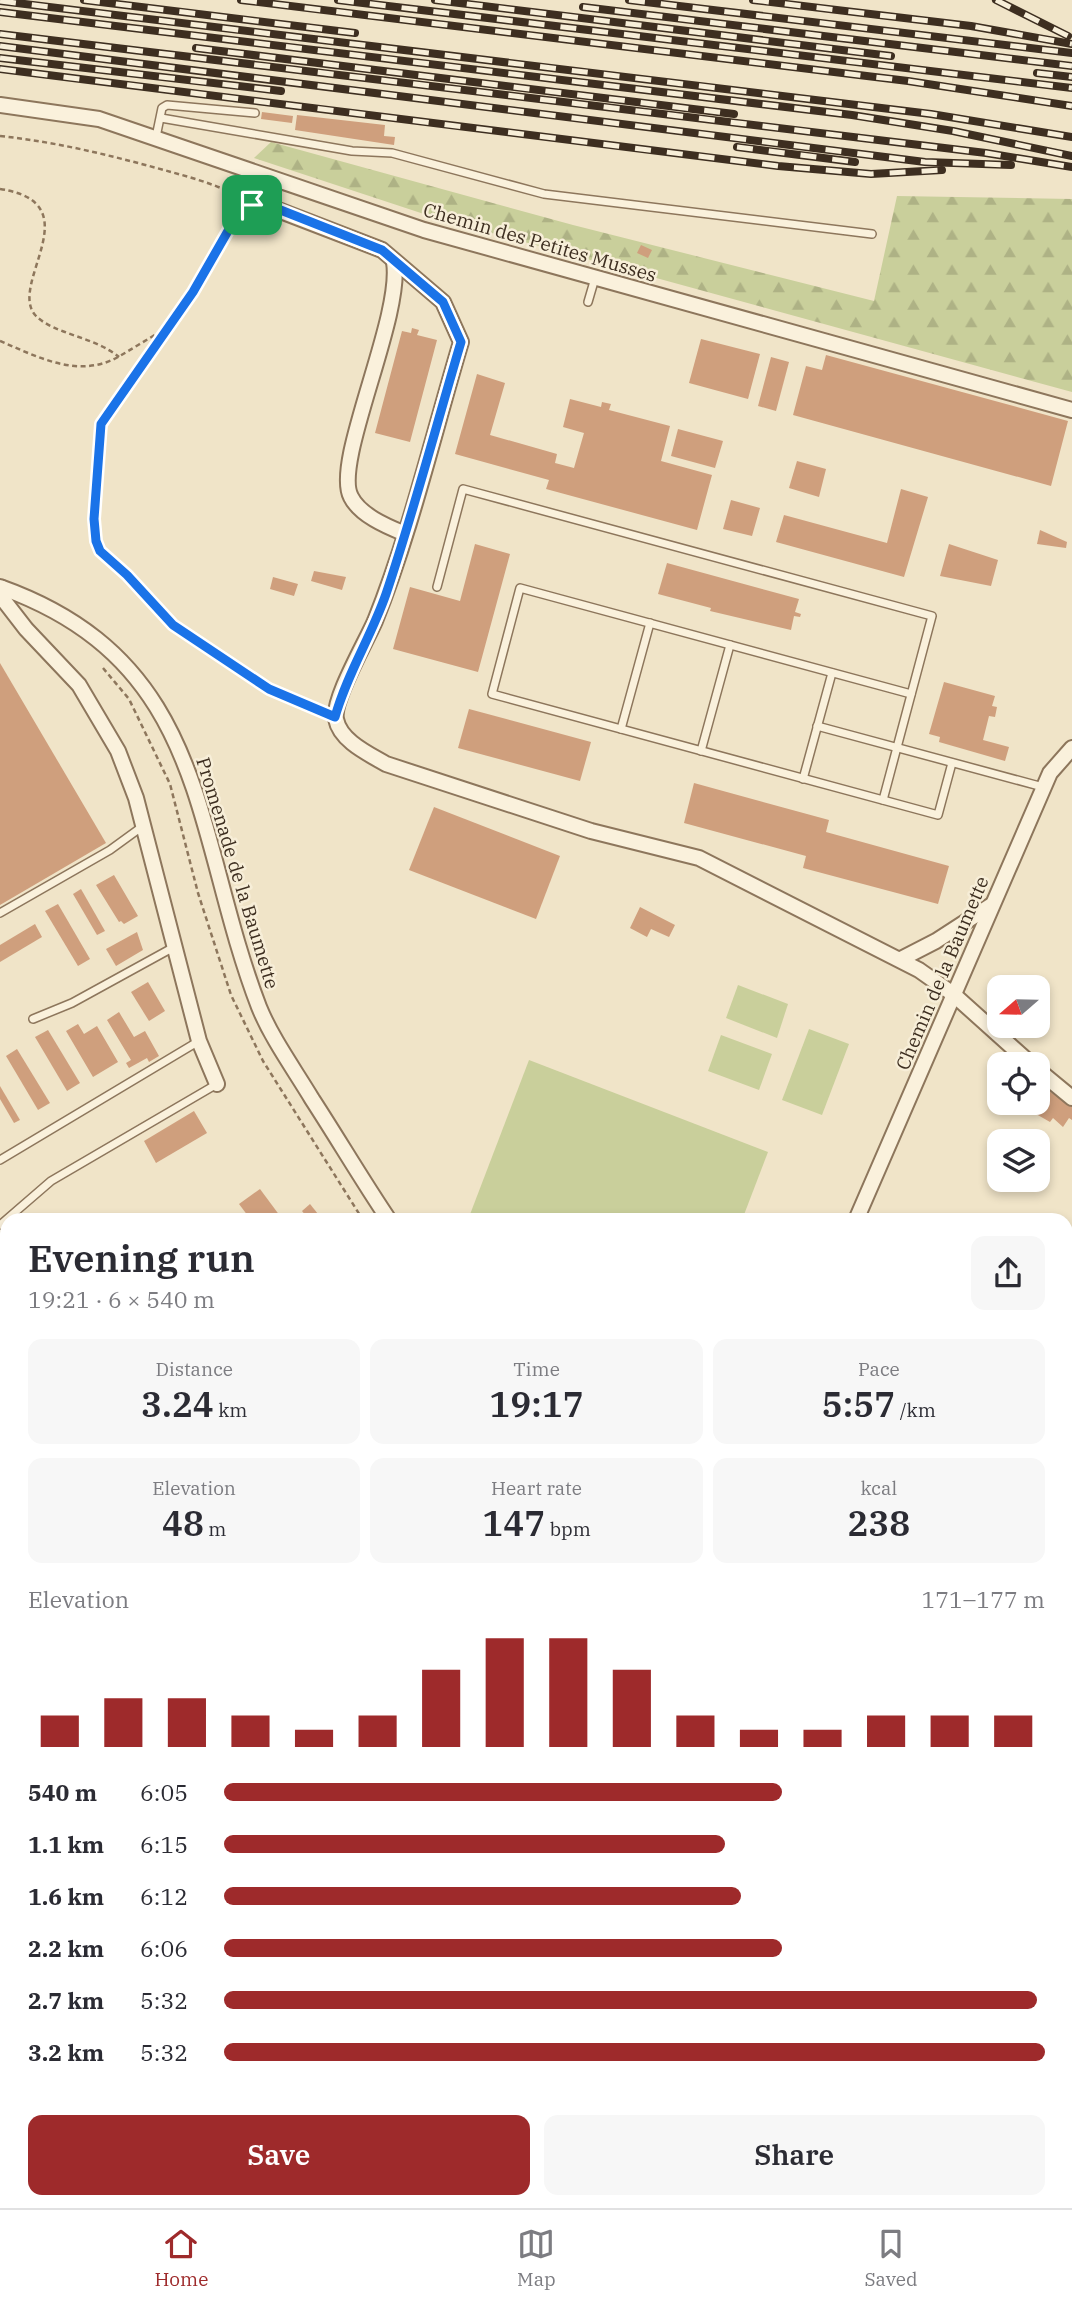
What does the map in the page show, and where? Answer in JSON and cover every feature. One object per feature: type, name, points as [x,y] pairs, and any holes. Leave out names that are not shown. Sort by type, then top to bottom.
[{"type":"street","name":"Chemin des Petites Musses","points":[[0,105],[99,119],[156,136],[424,230],[1072,410]]},
{"type":"street","points":[[252,205],[278,209],[382,250],[443,302],[461,342],[386,595],[363,651],[345,683],[335,717],[341,730],[357,747],[386,764],[591,831],[699,858],[845,935],[901,959],[953,994],[1018,1052]]},
{"type":"street","points":[[394,262],[396,276],[381,346],[350,458],[346,484],[351,499],[370,516],[380,524],[403,533]]},
{"type":"street","name":"Promenade de la Baumette","points":[[217,1084],[199,1041],[128,774],[107,728],[79,685],[26,629],[2,598],[1,588],[71,618],[103,644],[135,677],[166,722],[190,770],[260,1008],[280,1047],[385,1213]]},
{"type":"street","points":[[26,629],[27,614],[34,601]]},
{"type":"street","name":"Chemin de la Baumette","points":[[859,1213],[1050,773],[1072,748]]},
{"type":"street","points":[[901,959],[973,919],[993,902]]},
{"type":"street","points":[[1050,1080],[1072,1098]]},
{"type":"lane","points":[[156,136],[162,108],[167,105],[255,113]]},
{"type":"lane","points":[[161,118],[352,151],[392,153],[544,194],[872,234]]},
{"type":"lane","points":[[588,302],[595,278]]},
{"type":"lane","points":[[437,587],[463,489],[932,616],[883,800]]},
{"type":"lane","points":[[911,694],[520,588],[492,694],[938,815],[952,763]]},
{"type":"lane","points":[[621,729],[650,623]]},
{"type":"lane","points":[[701,751],[730,645]]},
{"type":"lane","points":[[803,779],[832,673]]},
{"type":"lane","points":[[817,726],[1044,787]]},
{"type":"lane","points":[[0,913],[110,850],[143,826]]},
{"type":"lane","points":[[33,1019],[72,1003],[174,947]]},
{"type":"lane","points":[[0,1160],[199,1041]]},
{"type":"lane","points":[[14,1213],[51,1181],[217,1084]]},
{"type":"path","points":[[0,136],[91,149],[208,183],[252,205],[236,217],[193,292],[163,331],[101,424],[94,519],[100,551],[127,575],[173,625],[269,689],[335,717]]},
{"type":"path","points":[[0,189],[17,192],[38,204],[44,214],[44,230],[30,302],[36,316],[68,333],[104,344],[119,357]]},
{"type":"path","points":[[0,341],[51,362],[76,368],[100,365],[119,357],[163,331]]},
{"type":"path","points":[[103,667],[129,699],[170,784],[198,893],[231,995],[263,1061],[359,1213]]},
{"type":"green space","points":[[271,142],[573,225],[874,301],[897,196],[1072,199],[1072,392],[430,216],[254,158]]},
{"type":"green space","points":[[738,985],[788,1004],[777,1038],[726,1018]]},
{"type":"green space","points":[[809,1029],[849,1044],[822,1115],[782,1100]]},
{"type":"green space","points":[[721,1035],[772,1054],[759,1090],[708,1071]]},
{"type":"green space","points":[[529,1060],[768,1152],[745,1213],[471,1213]]},
{"type":"building","points":[[262,112],[293,116],[292,123],[261,119]]},
{"type":"building","points":[[297,115],[385,125],[384,136],[395,137],[394,145],[295,130]]},
{"type":"building","points":[[641,245],[652,250],[648,258],[637,253]]},
{"type":"building","points":[[412,328],[419,330],[417,335],[437,340],[410,442],[375,433],[402,331],[411,333]]},
{"type":"building","points":[[701,339],[760,354],[748,399],[689,383]]},
{"type":"building","points":[[826,355],[1068,421],[1051,486],[793,415],[806,366],[822,370]]},
{"type":"building","points":[[771,357],[789,362],[776,411],[758,406]]},
{"type":"building","points":[[477,374],[505,383],[490,435],[557,454],[555,463],[574,468],[584,433],[563,427],[570,399],[601,407],[602,402],[611,404],[609,410],[670,426],[661,461],[712,475],[697,530],[546,489],[549,480],[455,454]]},
{"type":"building","points":[[678,429],[723,441],[715,468],[671,456]]},
{"type":"building","points":[[797,461],[826,469],[819,497],[789,488]]},
{"type":"building","points":[[901,489],[928,497],[904,577],[776,542],[784,515],[887,543]]},
{"type":"building","points":[[731,500],[760,508],[752,536],[723,529]]},
{"type":"building","points":[[1040,530],[1067,542],[1066,548],[1037,544]]},
{"type":"building","points":[[475,544],[510,554],[478,672],[393,649],[410,587],[460,601]]},
{"type":"building","points":[[949,544],[998,560],[991,586],[940,576]]},
{"type":"building","points":[[667,563],[799,599],[795,612],[801,614],[800,617],[794,616],[791,630],[710,611],[711,608],[658,594]]},
{"type":"building","points":[[314,571],[346,577],[342,590],[311,581]]},
{"type":"building","points":[[273,577],[298,584],[294,596],[270,589]]},
{"type":"building","points":[[0,663],[106,843],[0,905]]},
{"type":"building","points":[[944,682],[995,696],[992,706],[997,707],[995,717],[989,716],[983,740],[1009,747],[1005,761],[939,742],[940,737],[929,734]]},
{"type":"building","points":[[469,709],[591,742],[580,781],[458,748]]},
{"type":"building","points":[[694,783],[829,820],[826,832],[949,866],[938,904],[803,868],[806,856],[684,823]]},
{"type":"building","points":[[434,807],[560,856],[536,919],[409,870]]},
{"type":"building","points":[[114,875],[138,916],[124,924],[119,922],[96,885]]},
{"type":"building","points":[[81,889],[105,931],[97,935],[73,894]]},
{"type":"building","points":[[58,904],[90,959],[78,966],[45,911]]},
{"type":"building","points":[[640,907],[675,925],[669,937],[651,929],[647,937],[630,928]]},
{"type":"building","points":[[35,924],[42,937],[0,962],[0,945]]},
{"type":"building","points":[[137,932],[143,950],[116,966],[106,949]]},
{"type":"building","points":[[148,982],[165,1011],[149,1021],[131,992]]},
{"type":"building","points":[[119,1012],[134,1037],[145,1031],[159,1056],[149,1062],[147,1058],[129,1068],[126,1063],[131,1060],[107,1020]]},
{"type":"building","points":[[78,1024],[84,1034],[97,1026],[118,1062],[93,1077],[66,1031]]},
{"type":"building","points":[[48,1030],[80,1083],[67,1091],[35,1037]]},
{"type":"building","points":[[17,1049],[50,1103],[38,1110],[6,1056]]},
{"type":"building","points":[[0,1086],[20,1120],[14,1123],[0,1099]]},
{"type":"building","points":[[1050,1092],[1072,1106],[1072,1120],[1069,1118],[1063,1127],[1053,1118],[1050,1122],[1038,1115],[1050,1115]]},
{"type":"building","points":[[194,1111],[207,1133],[156,1163],[144,1141]]},
{"type":"building","points":[[260,1189],[278,1213],[246,1213],[239,1204]]},
{"type":"building","points":[[310,1204],[317,1213],[304,1213],[302,1211]]},
{"type":"railway","points":[[84,0],[355,33]]},
{"type":"railway","points":[[241,0],[908,81],[1072,106]]},
{"type":"railway","points":[[338,0],[1072,88]]},
{"type":"railway","points":[[435,0],[891,56]]},
{"type":"railway","points":[[629,0],[1072,53]]},
{"type":"railway","points":[[753,0],[971,26],[1072,44]]},
{"type":"railway","points":[[996,0],[1068,36]]},
{"type":"railway","points":[[0,1],[931,114],[1072,137]]},
{"type":"railway","points":[[583,7],[1072,66]]},
{"type":"railway","points":[[0,12],[852,115],[953,131],[1072,156]]},
{"type":"railway","points":[[0,34],[986,153],[1072,167]]},
{"type":"railway","points":[[0,46],[925,162],[1011,165]]},
{"type":"railway","points":[[196,48],[734,114]]},
{"type":"railway","points":[[0,58],[281,91]]},
{"type":"railway","points":[[0,69],[778,166],[871,174],[942,170]]},
{"type":"railway","points":[[1037,73],[1072,77]]},
{"type":"railway","points":[[737,147],[855,162]]},
{"type":"route","points":[[252,205],[278,209],[382,250],[443,302],[453,319],[461,342],[386,595],[363,651],[345,683],[335,717],[269,689],[173,625],[127,575],[100,551],[96,541],[94,519],[101,424],[163,331],[193,292],[236,217],[252,205]]}]
